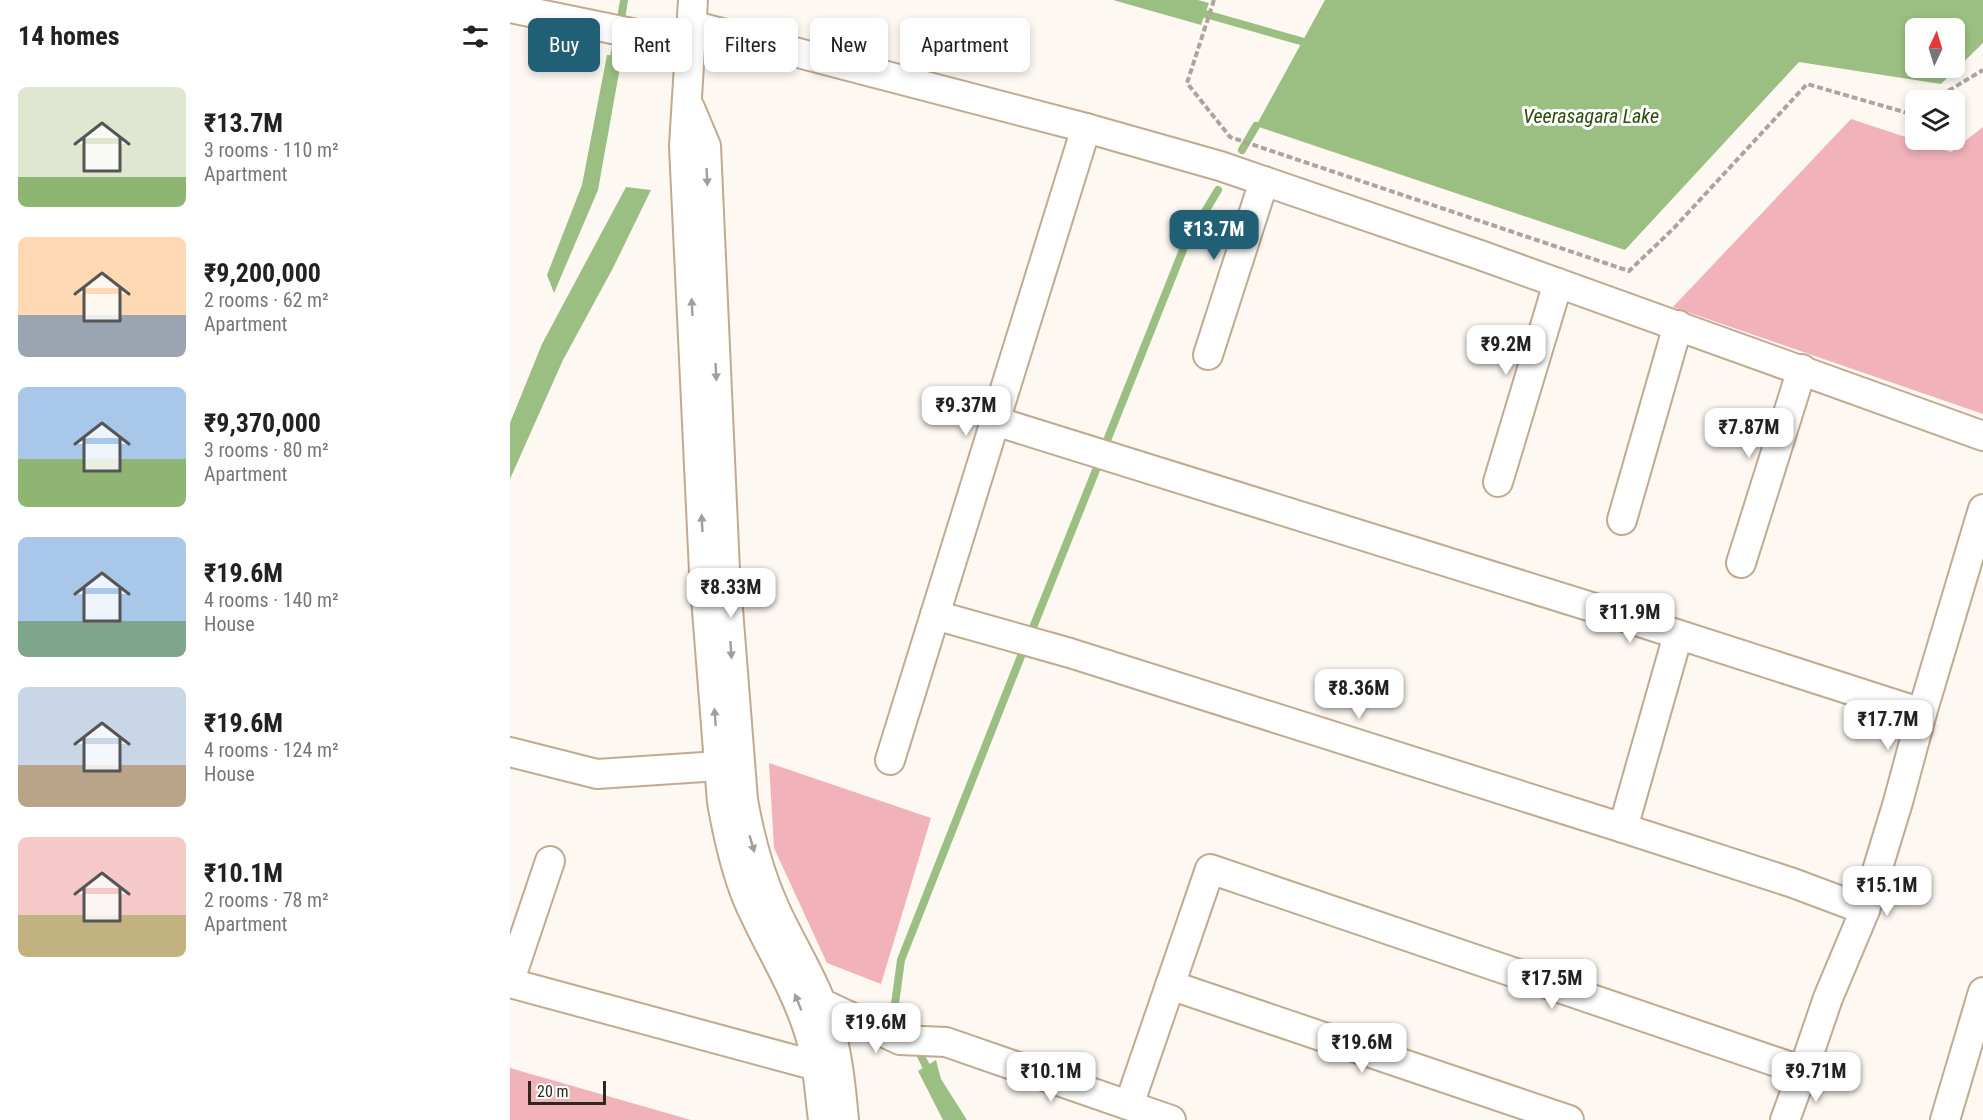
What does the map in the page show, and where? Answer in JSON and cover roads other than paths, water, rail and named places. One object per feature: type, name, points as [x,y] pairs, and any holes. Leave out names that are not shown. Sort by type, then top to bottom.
[{"type":"street","points":[[510,8],[631,18]]},
{"type":"street","points":[[692,23],[1220,166],[1678,325],[1983,436]]},
{"type":"street","points":[[688,72],[687,101],[695,146],[743,800],[749,834],[767,891],[805,965],[837,1053],[844,1120]]},
{"type":"street","points":[[890,760],[1086,128]]},
{"type":"street","points":[[695,146],[704,572],[719,766],[727,829],[738,874],[758,923],[799,1004],[811,1039],[817,1066],[823,1120]]},
{"type":"street","points":[[1208,355],[1264,181]]},
{"type":"street","points":[[1498,482],[1557,283]]},
{"type":"street","points":[[1622,520],[1678,325]]},
{"type":"street","points":[[1741,563],[1802,369]]},
{"type":"street","points":[[995,421],[1922,713]]},
{"type":"street","points":[[1785,1120],[1828,998],[1865,910],[1983,510]]},
{"type":"street","points":[[935,615],[1070,653],[1623,828],[1793,883],[1865,910]]},
{"type":"street","points":[[1623,828],[1678,635]]},
{"type":"street","points":[[510,752],[597,774],[719,766]]},
{"type":"street","points":[[550,861],[510,981],[817,1066]]},
{"type":"street","points":[[1129,1105],[1210,869],[1803,1071]]},
{"type":"street","points":[[1170,985],[1569,1120]]},
{"type":"street","points":[[1945,1120],[1983,993]]},
{"type":"street","points":[[821,1004],[900,1040],[946,1042],[1171,1120]]},
{"type":"water","points":[[1113,0],[1198,0],[1209,3],[1201,25]]},
{"type":"water","name":"Veerasagara Lake","points":[[1325,0],[1983,0],[1983,43],[1965,61],[1965,18],[1905,18],[1905,78],[1947,78],[1941,84],[1799,62],[1625,250],[1256,126]]},
{"type":"water","points":[[607,55],[612,55],[612,72],[619,72],[598,190],[554,293],[547,275],[582,185]]},
{"type":"water","points":[[626,187],[651,190],[613,268],[563,360],[510,479],[510,423],[542,344]]},
{"type":"water","points":[[936,1060],[941,1079],[967,1120],[943,1120],[918,1071]]},
{"type":"waterway","points":[[621,18],[624,0]]},
{"type":"waterway","points":[[1195,11],[1311,44]]},
{"type":"waterway","points":[[1242,150],[1256,126]]},
{"type":"waterway","points":[[1104,448],[1185,245],[1218,190]]},
{"type":"waterway","points":[[1030,635],[1100,460]]},
{"type":"waterway","points":[[910,1035],[895,1004],[901,960],[1025,646]]},
{"type":"waterway","points":[[916,1046],[931,1076]]}]
